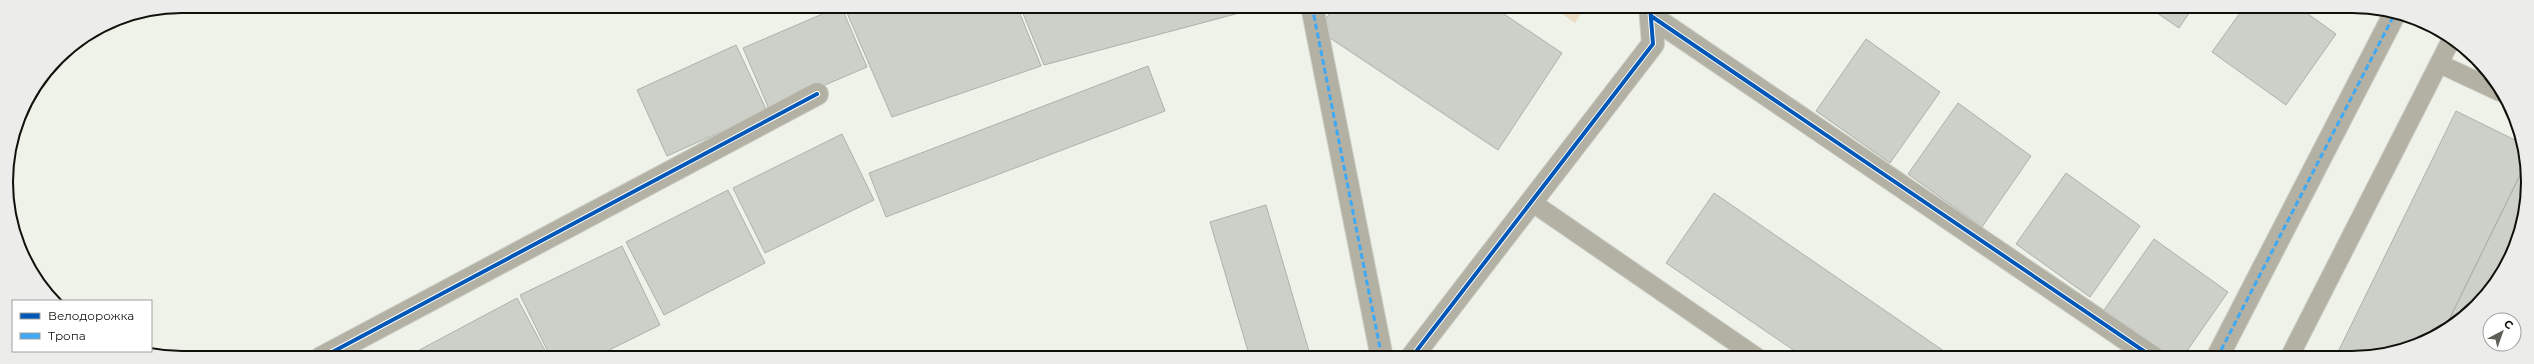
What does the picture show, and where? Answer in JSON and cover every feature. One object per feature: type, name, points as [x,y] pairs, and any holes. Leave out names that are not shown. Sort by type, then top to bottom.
[{"type":"street","points":[[1313,13],[1381,351]]},
{"type":"street","points":[[1416,351],[1530,201],[1653,44],[1647,13]]},
{"type":"street","points":[[1652,13],[2144,351]]},
{"type":"street","points":[[2221,351],[2392,18]]},
{"type":"street","points":[[334,351],[816,94]]},
{"type":"lane","points":[[2293,351],[2449,44]]},
{"type":"lane","points":[[2440,64],[2493,89]]},
{"type":"lane","points":[[1530,201],[1748,351]]},
{"type":"shaded area","points":[[1561,13],[1581,13],[1575,23]]},
{"type":"building","points":[[825,13],[844,13],[867,67],[769,109],[743,48]]},
{"type":"building","points":[[847,13],[1020,13],[1041,66],[892,117]]},
{"type":"building","points":[[1023,13],[1239,13],[1044,65]]},
{"type":"building","points":[[1330,13],[1502,13],[1562,53],[1498,150],[1318,30]]},
{"type":"building","points":[[2157,13],[2189,13],[2179,28]]},
{"type":"building","points":[[2240,13],[2307,13],[2336,34],[2286,105],[2212,52]]},
{"type":"building","points":[[1866,39],[1940,92],[1890,163],[1816,111]]},
{"type":"building","points":[[736,45],[767,111],[667,156],[637,90]]},
{"type":"building","points":[[1148,66],[1165,111],[886,217],[869,173]]},
{"type":"building","points":[[1958,103],[2031,156],[1982,227],[1908,174]]},
{"type":"building","points":[[2456,111],[2516,140],[2521,173],[2448,321],[2427,334],[2385,348],[2363,351],[2338,351]]},
{"type":"building","points":[[842,134],[874,200],[765,253],[733,188]]},
{"type":"building","points":[[2066,173],[2140,226],[2090,297],[2016,244]]},
{"type":"building","points":[[2521,173],[2521,193],[2518,215],[2504,257],[2493,276],[2472,302],[2448,321]]},
{"type":"building","points":[[728,190],[765,263],[664,315],[626,242]]},
{"type":"building","points":[[1714,193],[1944,351],[1795,351],[1666,263]]},
{"type":"building","points":[[1266,205],[1309,351],[1248,351],[1210,222]]},
{"type":"building","points":[[2154,239],[2228,292],[2187,351],[2160,351],[2104,310]]},
{"type":"building","points":[[622,246],[660,325],[607,351],[548,351],[520,295]]},
{"type":"building","points":[[517,298],[545,351],[418,351]]},
{"type":"marked path","points":[[1313,13],[1381,351]]},
{"type":"marked path","points":[[2221,351],[2392,18]]},
{"type":"cycle path","points":[[1416,351],[1653,44],[1651,13]]},
{"type":"cycle path","points":[[1651,16],[2144,351]]},
{"type":"cycle path","points":[[334,351],[817,94]]}]
